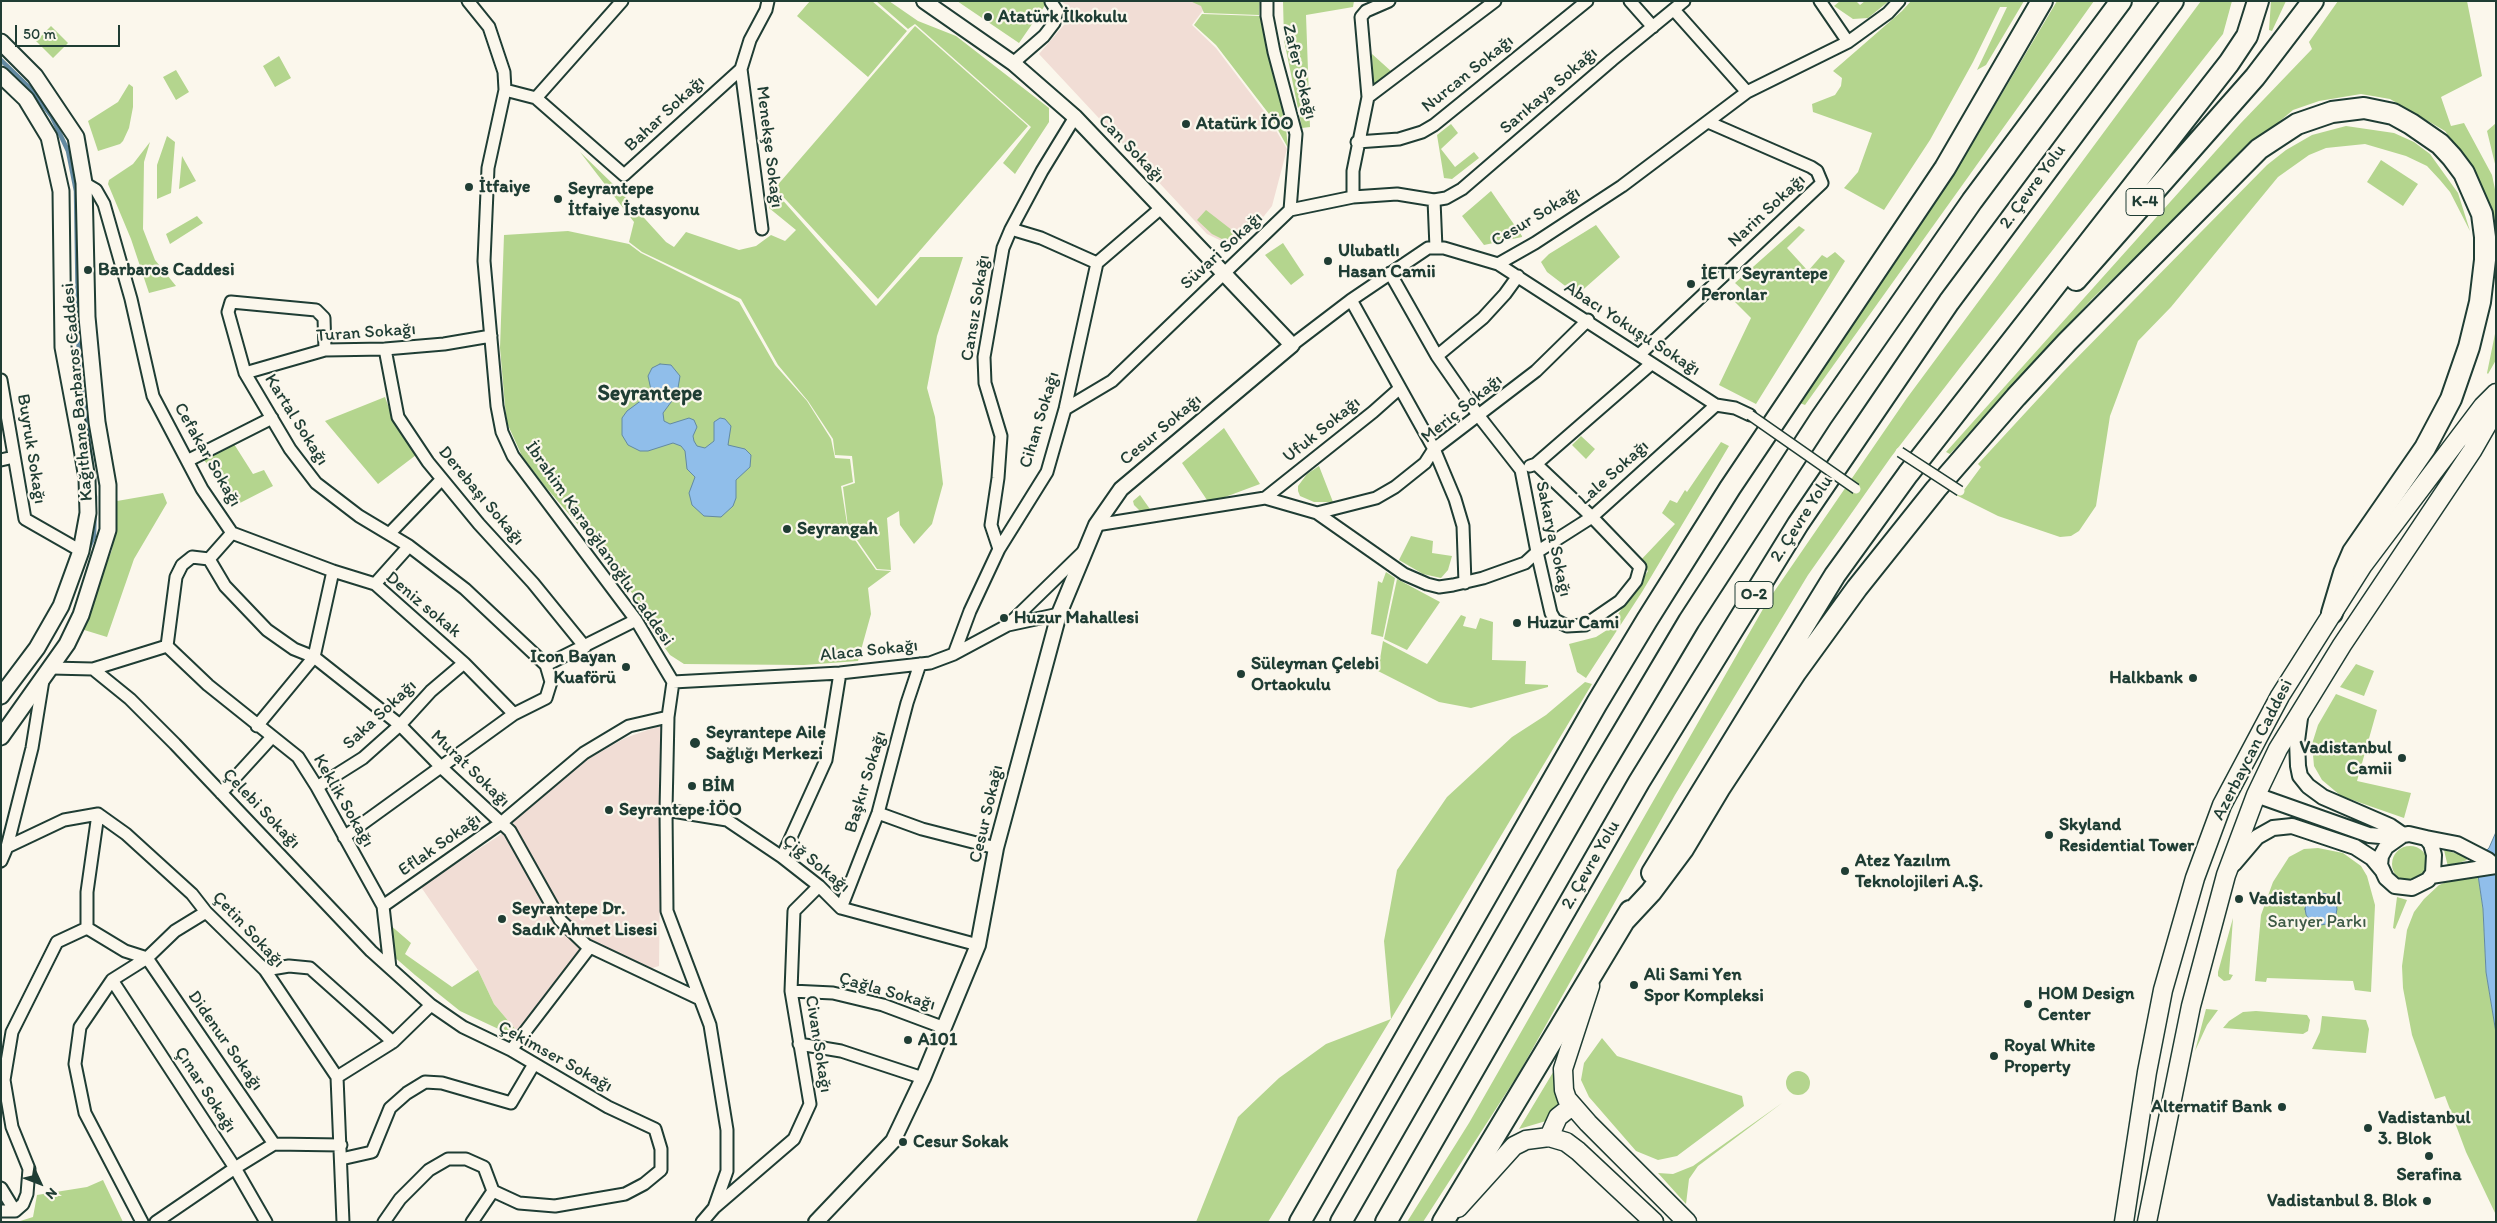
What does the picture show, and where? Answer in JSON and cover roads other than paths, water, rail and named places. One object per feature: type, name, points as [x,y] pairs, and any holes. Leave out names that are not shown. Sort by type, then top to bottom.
[{"type":"highway","points":[[1300,1222],[1622,662],[1730,488],[1945,168],[2042,1]]},
{"type":"highway","name":"O-2","points":[[1341,1222],[1589,789],[1689,621],[1821,418],[1890,318],[1983,186],[2121,1]]},
{"type":"highway","name":"2. Çevre Yolu","points":[[1386,1222],[1639,782],[1798,524],[1948,302],[2173,1]]},
{"type":"highway","points":[[1444,1222],[1680,825],[1835,575],[1908,474],[1982,383],[2053,288],[2092,241],[2229,63],[2248,36],[2258,1]]},
{"type":"highway","name":"K-4","points":[[1982,383],[2217,122],[2277,51],[2307,9]]},
{"type":"highway","points":[[1624,921],[1651,892],[1683,849],[1719,789],[1791,680],[1851,595],[1936,489],[2016,398],[2074,336],[2259,149],[2298,124],[2332,112],[2364,108],[2393,114],[2411,124],[2440,144],[2452,157],[2464,174],[2482,214],[2485,260],[2480,302],[2469,347],[2451,399],[2425,448],[2353,552],[2344,573],[2332,613]]},
{"type":"main road","name":"Kağıthane Barbaros Caddesi","points":[[1,42],[35,76],[76,137],[84,184],[87,317],[96,422],[108,484],[108,530],[81,615],[68,644],[1,737]]},
{"type":"main road","name":"Kağıthane Barbaros Caddesi","points":[[1,75],[26,99],[50,137],[61,191],[63,347],[87,479],[88,513],[81,551],[61,606],[37,648],[1,696]]},
{"type":"main road","name":"Azerbaycan Caddesi","points":[[2124,1222],[2147,1072],[2163,990],[2196,878],[2222,805],[2265,720],[2332,613],[2388,530],[2483,406],[2496,393]]},
{"type":"main road","name":"Azerbaycan Caddesi","points":[[2147,1222],[2190,1006],[2226,875],[2256,795],[2278,750],[2302,711],[2389,573],[2472,451],[2496,409]]},
{"type":"main road","points":[[1,705],[23,707]]},
{"type":"main road","points":[[2222,805],[2232,795],[2242,793],[2256,795]]},
{"type":"main road","points":[[1596,968],[1563,1069],[1564,1090],[1572,1106],[1687,1222]]},
{"type":"main road","points":[[1549,1137],[1558,1117],[1572,1106]]},
{"type":"main road","points":[[1444,1222],[1514,1146],[1526,1140],[1549,1137],[1566,1142],[1578,1151],[1654,1222]]},
{"type":"main road","points":[[2152,1196],[2154,1222]]},
{"type":"street","name":"İbrahim Karaoğlanoğlu Caddesi","points":[[468,1],[489,27],[504,72],[505,90],[488,168],[484,261],[502,432],[513,456],[636,620],[674,682]]},
{"type":"street","points":[[536,98],[622,1]]},
{"type":"street","points":[[741,69],[750,40],[768,1]]},
{"type":"street","name":"Can Sokağı","points":[[924,1],[1013,63],[1075,117],[1292,345]]},
{"type":"street","name":"Zafer Sokağı","points":[[1267,1],[1267,16],[1274,52],[1296,134],[1290,210]]},
{"type":"street","points":[[1353,197],[1352,171],[1368,97],[1362,17],[1366,11],[1389,1]]},
{"type":"street","points":[[1368,97],[1495,1]]},
{"type":"street","name":"Nurcan Sokağı","points":[[1357,142],[1399,138],[1422,132],[1434,126],[1587,1]]},
{"type":"street","points":[[1630,1],[1653,27]]},
{"type":"street","name":"Sarıkaya Sokağı","points":[[1434,200],[1446,198],[1462,190],[1612,60],[1684,1]]},
{"type":"street","points":[[1820,1],[1848,42]]},
{"type":"street","name":"Cesur Sokağı","points":[[816,1222],[893,1141],[923,1078],[942,1027],[978,945],[996,848],[1059,614],[1096,525],[1121,489],[1292,345],[1351,300],[1428,248],[1464,253],[1498,264],[1536,243],[1622,186],[1747,92],[1848,42],[1888,13],[1899,1]]},
{"type":"street","points":[[1013,63],[1044,36],[1054,23],[1057,11],[1051,2]]},
{"type":"street","points":[[1674,10],[1747,92]]},
{"type":"street","name":"Bahar Sokağı","points":[[505,90],[536,98],[624,175],[741,69]]},
{"type":"street","name":"Menekşe Sokağı","points":[[741,69],[762,229]]},
{"type":"street","name":"Cansız Sokağı","points":[[998,549],[991,525],[998,478],[1001,436],[985,383],[984,357],[1003,248],[1010,229],[1075,117]]},
{"type":"street","name":"Narin Sokağı","points":[[1638,355],[1822,182],[1817,170],[1708,122]]},
{"type":"street","name":"Cefakar Sokağı","points":[[84,184],[96,190],[104,204],[131,299],[154,396],[202,489],[232,533],[209,559]]},
{"type":"street","name":"Süvari Sokağı","points":[[1065,409],[1112,381],[1290,210],[1353,197],[1397,194],[1434,200]]},
{"type":"street","points":[[1434,200],[1436,248]]},
{"type":"street","points":[[1010,229],[1041,238],[1097,263],[1161,208]]},
{"type":"street","name":"Cihan Sokağı","points":[[954,654],[970,611],[998,549],[1046,472],[1065,409],[1097,263]]},
{"type":"street","name":"Abacı Yokuşu Sokağı","points":[[1498,264],[1588,320],[1651,364],[1716,405],[1735,408],[1750,415]]},
{"type":"street","name":"Sakarya Sokağı","points":[[1390,274],[1437,356],[1478,415],[1521,470],[1537,552],[1555,620],[1567,626],[1585,625],[1620,601],[1636,581],[1640,567],[1592,517],[1536,464]]},
{"type":"street","points":[[1437,356],[1483,318],[1505,294],[1518,276]]},
{"type":"street","points":[[1351,300],[1434,449],[1463,526],[1465,583]]},
{"type":"street","name":"Kartal Sokağı","points":[[325,350],[324,318],[316,310],[231,302],[228,312],[245,373],[290,449],[316,483],[359,516],[409,546],[465,589],[546,665]]},
{"type":"street","name":"Meriç Sokağı","points":[[1317,512],[1376,498],[1395,487],[1426,462],[1434,449],[1536,371],[1588,320]]},
{"type":"street","name":"Turan Sokağı","points":[[245,373],[325,350],[385,349],[444,344],[491,336]]},
{"type":"street","name":"Derebaşı Sokağı","points":[[385,349],[398,417],[442,479],[479,524],[534,583],[585,647]]},
{"type":"street","points":[[1521,470],[1536,464],[1651,364]]},
{"type":"street","name":"Buyruk Sokağı","points":[[1,380],[25,519],[81,551]]},
{"type":"street","name":"Ufuk Sokağı","points":[[1265,498],[1373,412],[1400,388]]},
{"type":"street","name":"Lale Sokağı","points":[[1317,512],[1404,574],[1439,587],[1465,583],[1525,563],[1537,552],[1592,517],[1716,405]]},
{"type":"street","points":[[1750,415],[1856,489]]},
{"type":"street","points":[[188,460],[272,418]]},
{"type":"street","points":[[1900,452],[1960,491]]},
{"type":"street","points":[[1,460],[14,457]]},
{"type":"street","points":[[390,533],[442,479]]},
{"type":"street","name":"Ufuk Sokağı","points":[[1096,525],[1265,498],[1317,512]]},
{"type":"street","name":"Deniz sokak","points":[[232,533],[333,571],[375,584],[464,664],[514,714]]},
{"type":"street","points":[[375,584],[409,546]]},
{"type":"street","points":[[1008,625],[1085,550]]},
{"type":"street","points":[[1,861],[7,847],[32,748],[47,673],[93,669],[167,646],[176,577],[182,565],[192,557],[209,559]]},
{"type":"street","name":"Murat Sokağı","points":[[209,559],[225,586],[266,630],[294,649],[314,657],[400,725],[442,768],[510,831],[560,920],[590,947],[700,999]]},
{"type":"street","points":[[257,726],[314,657],[333,571]]},
{"type":"street","name":"Alaca Sokağı","points":[[674,682],[840,673],[920,664],[954,654],[1008,625],[1059,614]]},
{"type":"street","points":[[344,837],[442,768],[514,714],[546,698],[552,682],[546,665],[636,620]]},
{"type":"street","name":"Keklik Sokağı","points":[[167,646],[208,686],[298,757],[317,787],[383,906],[390,968]]},
{"type":"street","name":"Saka Sokağı","points":[[317,787],[363,758],[400,725],[431,691],[464,664]]},
{"type":"street","name":"Başkır Sokağı","points":[[840,908],[878,813],[907,703],[920,664]]},
{"type":"street","name":"Çelebi Sokağı","points":[[93,669],[143,712],[371,951],[431,1004]]},
{"type":"street","points":[[782,857],[826,760],[840,673]]},
{"type":"street","points":[[674,682],[668,717],[666,810],[668,911],[710,1025],[727,1130],[727,1171],[714,1208],[702,1222]]},
{"type":"street","points":[[2302,711],[2298,723],[2298,766],[2300,776],[2308,786],[2323,797],[2390,826],[2403,835]]},
{"type":"street","name":"Eflak Sokağı","points":[[383,906],[500,823],[584,753],[630,726],[668,717]]},
{"type":"street","points":[[221,793],[272,737]]},
{"type":"street","points":[[2256,795],[2369,835],[2391,837],[2403,835],[2457,844],[2496,866]]},
{"type":"street","name":"Çiğ Sokağı","points":[[666,810],[727,820],[782,857],[819,886],[840,908],[978,945]]},
{"type":"street","points":[[878,813],[922,830],[996,848]]},
{"type":"street","points":[[7,847],[64,820],[98,814],[86,892],[87,928]]},
{"type":"street","name":"Çetin Sokağı","points":[[98,814],[126,834],[177,881],[265,970],[337,1078]]},
{"type":"street","points":[[2226,875],[2257,837],[2273,828],[2292,826],[2355,847],[2372,858],[2388,880],[2403,889],[2420,886],[2431,876],[2435,864],[2434,854],[2426,838]]},
{"type":"street","points":[[2382,870],[2381,856],[2386,847],[2403,835]]},
{"type":"street","points":[[2431,876],[2496,866]]},
{"type":"street","name":"Civan Sokağı","points":[[714,1208],[794,1139],[810,1104],[791,991],[794,911],[819,886]]},
{"type":"street","points":[[142,1222],[84,1113],[75,1064],[80,1027],[112,980],[147,958],[175,931],[206,912]]},
{"type":"street","points":[[87,928],[125,951],[147,958]]},
{"type":"street","points":[[1,1211],[15,1211],[23,1204],[27,1194],[29,1169],[12,1127],[4,1080],[12,1032],[57,942],[87,928]]},
{"type":"street","points":[[511,1050],[590,947]]},
{"type":"street","name":"Didenur Sokağı","points":[[147,958],[274,1144]]},
{"type":"street","points":[[265,970],[289,966],[310,968],[393,1042]]},
{"type":"street","name":"Çınar Sokağı","points":[[112,980],[235,1168],[266,1222]]},
{"type":"street","name":"Çağla Sokağı","points":[[791,991],[833,993],[883,1005],[942,1027]]},
{"type":"street","points":[[343,1222],[337,1078],[393,1042],[431,1004]]},
{"type":"street","name":"Çekimser Sokağı","points":[[431,1004],[463,1027],[511,1050],[608,1107],[655,1129],[661,1149],[661,1170],[644,1184],[625,1194],[555,1206],[519,1203],[493,1191]]},
{"type":"street","points":[[799,1044],[841,1051],[923,1078]]},
{"type":"street","points":[[341,1159],[372,1152],[390,1108],[407,1093],[425,1082],[442,1083],[511,1103],[534,1064]]},
{"type":"street","points":[[156,1222],[274,1144],[341,1145]]},
{"type":"street","points":[[384,1222],[400,1199],[429,1170],[448,1159],[466,1159],[484,1167],[493,1191],[472,1222]]},
{"type":"street","points":[[1,1188],[15,1211]]},
{"type":"water","points":[[660,364],[671,365],[680,376],[677,394],[663,413],[664,421],[670,424],[689,418],[694,420],[697,427],[693,436],[694,441],[697,446],[705,448],[714,441],[714,422],[720,418],[725,419],[731,426],[728,445],[745,449],[751,455],[750,467],[736,480],[736,498],[733,506],[721,517],[704,516],[692,505],[689,493],[695,477],[687,469],[685,451],[681,446],[673,443],[648,451],[640,451],[628,445],[622,435],[622,418],[627,411],[650,394],[648,376],[652,368]]},
{"type":"water","points":[[2496,832],[2496,1033],[2486,972],[2478,858],[2489,848]]},
{"type":"water","points":[[2321,893],[2327,894],[2332,898],[2336,903],[2336,915],[2332,920],[2327,924],[2321,925],[2315,924],[2310,920],[2306,915],[2305,909],[2306,903],[2310,898],[2315,894]]},
{"type":"waterway","points":[[1,60],[31,89],[52,117],[68,151],[76,191],[79,373],[92,466]]},
{"type":"waterway","points":[[87,552],[94,536],[95,496]]},
{"type":"place","name":"Atatürk İlkokulu","points":[[988,17]]},
{"type":"place","name":"Atatürk İÖO","points":[[1186,124]]},
{"type":"place","name":"İtfaiye","points":[[469,187]]},
{"type":"place","name":"Seyrantepe İtfaiye İstasyonu","points":[[558,199]]},
{"type":"place","name":"Ulubatlı Hasan Camii","points":[[1328,261]]},
{"type":"place","name":"Barbaros Caddesi","points":[[88,270]]},
{"type":"place","name":"İETT Seyrantepe Peronlar","points":[[1691,284]]},
{"type":"place","name":"Seyrangah","points":[[787,529]]},
{"type":"place","name":"Huzur Mahallesi","points":[[1004,618]]},
{"type":"place","name":"Huzur Cami","points":[[1517,623]]},
{"type":"place","name":"Icon Bayan Kuaförü","points":[[626,667]]},
{"type":"place","name":"Süleyman Çelebi Ortaokulu","points":[[1241,674]]},
{"type":"place","name":"Halkbank","points":[[2193,678]]},
{"type":"place","name":"Seyrantepe Aile Sağlığı Merkezi","points":[[695,743]]},
{"type":"place","name":"Vadistanbul Camii","points":[[2402,758]]},
{"type":"place","name":"BİM","points":[[692,786]]},
{"type":"place","name":"Seyrantepe İÖO","points":[[609,810]]},
{"type":"place","name":"Skyland Residential Tower","points":[[2049,835]]},
{"type":"place","name":"Atez Yazılım Teknolojileri A.Ş.","points":[[1845,871]]},
{"type":"place","name":"Vadistanbul","points":[[2239,899]]},
{"type":"place","name":"Seyrantepe Dr. Sadık Ahmet Lisesi","points":[[502,919]]},
{"type":"place","name":"Ali Sami Yen Spor Kompleksi","points":[[1634,985]]},
{"type":"place","name":"HOM Design Center","points":[[2028,1004]]},
{"type":"place","name":"A101","points":[[908,1040]]},
{"type":"place","name":"Royal White Property","points":[[1994,1056]]},
{"type":"place","name":"Alternatif Bank","points":[[2282,1107]]},
{"type":"place","name":"Vadistanbul 3. Blok","points":[[2368,1128]]},
{"type":"place","name":"Cesur Sokak","points":[[903,1142]]},
{"type":"place","name":"Serafina","points":[[2429,1156]]},
{"type":"place","name":"Vadistanbul 8. Blok","points":[[2427,1201]]},
{"type":"district","name":"Seyrantepe","points":[[650,394]]},
{"type":"park label","name":"Sarıyer Parkı","points":[[2317,922]]}]
